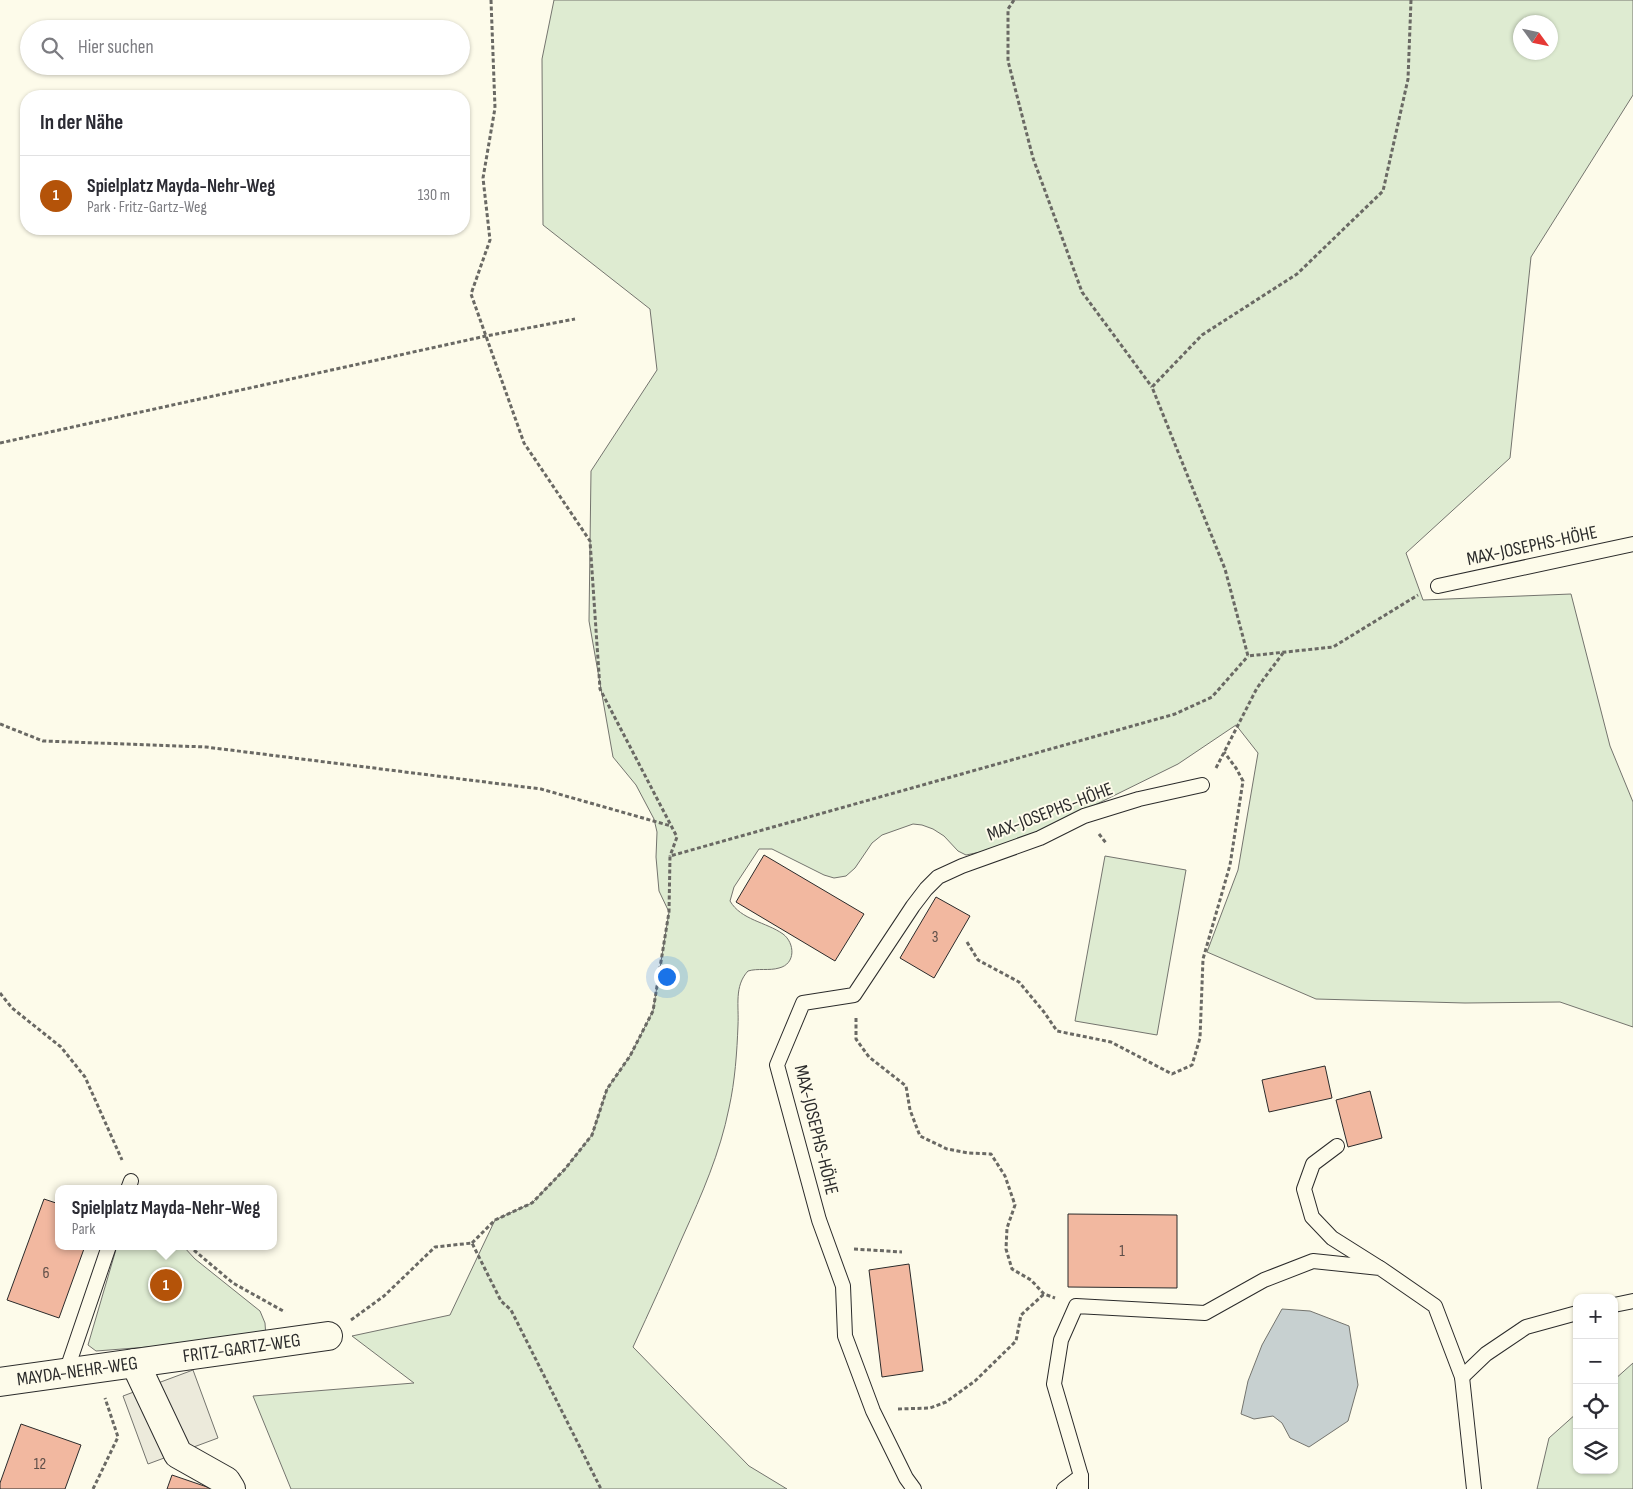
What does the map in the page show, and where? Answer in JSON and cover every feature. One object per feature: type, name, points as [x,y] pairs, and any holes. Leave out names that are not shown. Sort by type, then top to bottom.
[{"type":"street","name":"FRITZ-GARTZ-WEG","points":[[144,1362],[328,1336]]},
{"type":"street","name":"MAYDA-NEHR-WEG","points":[[0,1382],[144,1362]]},
{"type":"street","points":[[144,1362],[178,1454],[226,1482],[232,1489]]},
{"type":"lane","name":"MAX-JOSEPHS-HÖHE","points":[[1438,586],[1633,544]]},
{"type":"lane","name":"MAX-JOSEPHS-HÖHE","points":[[914,1489],[906,1478],[873,1410],[845,1336],[842,1286],[819,1220],[777,1065],[803,1003],[854,995],[926,889],[938,877],[962,866],[1040,838],[1084,816],[1139,799],[1202,785]]},
{"type":"lane","points":[[1337,1146],[1313,1164],[1304,1189],[1312,1217],[1332,1238],[1435,1306],[1462,1377],[1474,1489]]},
{"type":"lane","points":[[66,1372],[108,1250]]},
{"type":"lane","points":[[1064,1489],[1081,1483],[1054,1384],[1061,1340],[1076,1306],[1206,1313],[1264,1280],[1313,1262],[1380,1268]]},
{"type":"lane","points":[[1618,1304],[1633,1301]]},
{"type":"lane","points":[[1462,1377],[1486,1354],[1526,1327],[1573,1314]]},
{"type":"path","points":[[194,1250],[234,1283],[328,1336],[384,1296],[435,1247],[472,1243],[495,1220],[532,1203],[565,1169],[592,1134],[607,1089],[630,1056],[654,1011],[669,912],[670,856],[677,837],[600,688],[590,540],[524,444],[471,294],[490,240],[484,178],[495,108],[491,0]]},
{"type":"path","points":[[1014,0],[1008,10],[1008,61],[1033,158],[1082,292],[1152,387],[1225,569],[1248,656]]},
{"type":"path","points":[[1152,387],[1202,335],[1297,274],[1383,190],[1408,79],[1411,0]]},
{"type":"path","points":[[0,443],[486,336],[575,319]]},
{"type":"path","points":[[670,856],[1175,714],[1212,697],[1248,656],[1333,648],[1415,596],[1438,586]]},
{"type":"path","points":[[1202,785],[1216,767],[1257,688],[1283,652]]},
{"type":"path","points":[[0,724],[43,741],[206,747],[541,789],[671,826]]},
{"type":"path","points":[[967,942],[978,960],[1019,982],[1057,1031],[1111,1042],[1172,1074],[1192,1065],[1200,1038],[1203,959],[1230,865],[1243,781],[1224,752]]},
{"type":"path","points":[[0,993],[12,1008],[60,1047],[84,1077],[130,1185]]},
{"type":"path","points":[[854,995],[856,1039],[869,1057],[906,1086],[910,1110],[920,1136],[947,1149],[968,1153],[991,1154],[1005,1176],[1015,1205],[1007,1228],[1006,1249],[1012,1269],[1031,1280],[1044,1294],[1076,1306]]},
{"type":"path","points":[[472,1243],[501,1301],[510,1310],[601,1489]]},
{"type":"path","points":[[829,1247],[902,1252]]},
{"type":"path","points":[[873,1410],[930,1408],[946,1402],[975,1381],[1016,1342],[1021,1315],[1044,1294]]},
{"type":"path","points":[[93,1489],[118,1437],[94,1369]]},
{"type":"green space","points":[[554,0],[1633,0],[1633,95],[1531,257],[1510,458],[1406,553],[1423,600],[1571,594],[1610,746],[1633,802],[1633,1027],[1560,1002],[1465,1003],[1316,999],[1207,952],[1238,870],[1258,753],[1236,725],[1178,764],[1032,836],[995,849],[966,855],[958,851],[944,836],[933,829],[913,824],[882,835],[872,843],[855,868],[846,876],[834,878],[824,875],[772,849],[759,849],[734,887],[730,901],[747,917],[783,934],[790,943],[791,958],[785,966],[779,968],[748,971],[741,983],[738,996],[738,1035],[734,1077],[721,1141],[697,1205],[633,1347],[749,1466],[787,1489],[291,1489],[253,1396],[414,1383],[352,1336],[450,1315],[495,1220],[532,1203],[565,1169],[592,1135],[607,1089],[630,1056],[653,1011],[669,912],[659,891],[656,857],[657,832],[654,819],[636,785],[613,757],[589,621],[591,471],[657,370],[650,309],[543,225],[542,59]]},
{"type":"green space","points":[[1105,856],[1186,870],[1157,1035],[1075,1021]]},
{"type":"green space","points":[[116,1250],[187,1250],[195,1259],[260,1311],[265,1323],[266,1338],[96,1351],[88,1345]]},
{"type":"green space","points":[[1633,1363],[1633,1489],[1537,1489],[1549,1438],[1573,1417],[1573,1474],[1618,1474],[1618,1376]]},
{"type":"shaded area","points":[[1282,1309],[1310,1311],[1349,1326],[1358,1385],[1348,1421],[1309,1447],[1290,1438],[1282,1423],[1273,1416],[1254,1419],[1241,1414],[1248,1381],[1262,1345]]},
{"type":"shaded area","points":[[193,1370],[218,1438],[148,1464],[123,1396]]},
{"type":"building","points":[[764,855],[864,914],[835,961],[736,902]]},
{"type":"building","points":[[936,897],[970,916],[934,978],[900,958]]},
{"type":"building","points":[[1325,1066],[1332,1098],[1269,1112],[1262,1080]]},
{"type":"building","points":[[1370,1091],[1382,1138],[1348,1147],[1336,1100]]},
{"type":"building","points":[[44,1199],[55,1203],[55,1250],[84,1250],[59,1318],[7,1300]]},
{"type":"building","points":[[1068,1214],[1177,1215],[1177,1288],[1068,1287]]},
{"type":"building","points":[[909,1264],[923,1371],[882,1377],[869,1270]]},
{"type":"building","points":[[21,1424],[81,1445],[65,1489],[0,1489],[0,1483]]},
{"type":"building","points":[[172,1475],[213,1489],[167,1489]]},
{"type":"place","name":"Spielplatz Mayda-Nehr-Weg","points":[[166,1285]]}]
